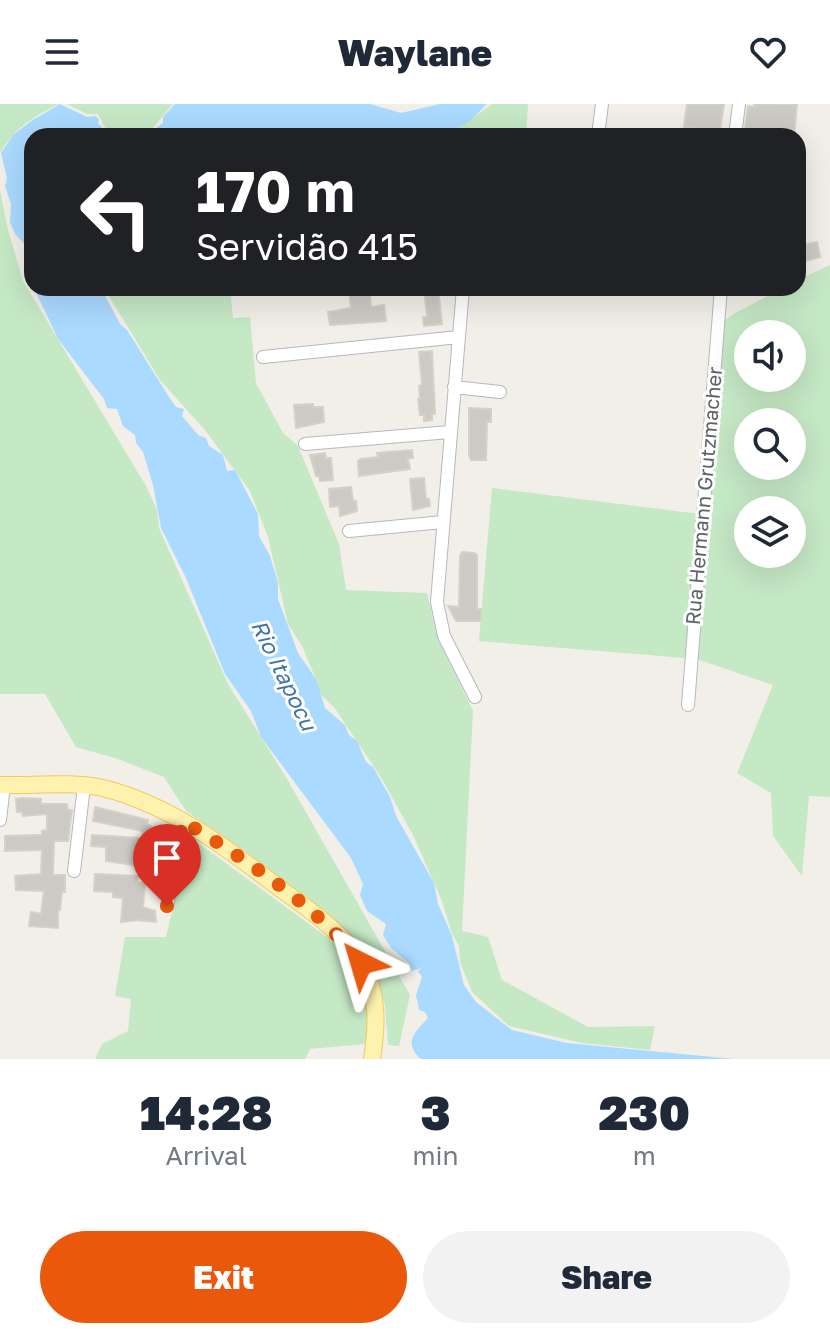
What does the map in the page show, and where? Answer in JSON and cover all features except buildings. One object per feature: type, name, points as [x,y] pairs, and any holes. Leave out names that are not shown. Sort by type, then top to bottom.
[{"type":"main road","points":[[2,785],[106,789],[183,821],[224,846],[343,939],[361,963],[375,999],[377,1015],[372,1059]]},
{"type":"street","points":[[599,128],[602,104]]},
{"type":"street","points":[[736,128],[739,104]]},
{"type":"street","points":[[462,296],[437,587],[438,616],[444,636],[475,697]]},
{"type":"street","name":"Rua Hermann Grutzmacher","points":[[688,705],[720,296]]},
{"type":"street","points":[[263,357],[459,337]]},
{"type":"street","points":[[454,387],[500,392]]},
{"type":"street","points":[[305,444],[450,432]]},
{"type":"street","points":[[349,531],[443,522]]},
{"type":"street","points":[[0,820],[2,785]]},
{"type":"street","points":[[76,868],[86,786]]},
{"type":"street","points":[[167,906],[183,821]]},
{"type":"green space","points":[[0,104],[59,104],[25,124],[0,153]]},
{"type":"green space","points":[[67,104],[173,104],[153,128],[105,128],[98,114],[87,114]]},
{"type":"green space","points":[[492,104],[528,104],[526,128],[459,128]]},
{"type":"green space","points":[[0,190],[24,283],[24,296],[32,296],[146,486],[157,510],[159,528],[228,684],[287,779],[410,995],[399,1046],[388,1045],[385,1005],[376,975],[327,915],[249,854],[186,811],[164,777],[76,747],[45,694],[0,694]]},
{"type":"green space","points":[[830,265],[830,797],[809,796],[802,876],[773,836],[771,793],[737,773],[773,685],[697,659],[479,641],[492,488],[708,515],[721,323],[768,296],[806,296],[806,276]]},
{"type":"green space","points":[[109,296],[231,296],[233,318],[250,317],[256,383],[283,433],[298,446],[339,544],[346,590],[427,593],[438,639],[473,711],[462,931],[488,937],[502,980],[588,1027],[655,1026],[650,1050],[582,1043],[509,1026],[472,992],[460,962],[459,946],[414,837],[382,779],[334,707],[318,692],[302,646],[288,624],[268,537],[250,491],[205,430],[160,380]]},
{"type":"green space","points":[[190,837],[346,951],[364,984],[370,1016],[365,1044],[310,1049],[305,1059],[95,1059],[102,1044],[128,1031],[131,999],[115,996],[125,937],[166,937]]},
{"type":"water","points":[[60,104],[87,117],[95,116],[102,127],[24,128],[24,244],[10,222],[11,204],[5,186],[7,178],[1,153],[13,135]]},
{"type":"water","points":[[175,104],[370,104],[401,113],[440,104],[487,104],[459,127],[156,128]]},
{"type":"water","name":"Rio Itapocu","points":[[38,296],[105,296],[120,324],[127,330],[169,397],[176,407],[184,409],[182,416],[198,435],[206,438],[209,446],[223,455],[227,471],[235,470],[258,514],[259,536],[270,556],[278,583],[278,599],[298,653],[316,679],[325,708],[345,725],[349,735],[357,741],[366,762],[373,767],[390,797],[396,816],[434,883],[464,985],[476,1002],[512,1030],[567,1043],[734,1059],[421,1059],[413,1048],[412,1038],[428,1018],[425,1012],[419,1010],[416,995],[422,977],[418,971],[421,968],[412,971],[409,963],[391,948],[383,935],[386,924],[367,911],[360,895],[363,884],[351,858],[261,737],[251,711],[225,674],[186,578],[161,528],[153,485],[135,435],[123,426],[117,409],[107,408],[104,399],[58,339]]},
{"type":"route","points":[[167,906],[183,821],[224,846],[290,895],[343,939],[361,963]]}]
